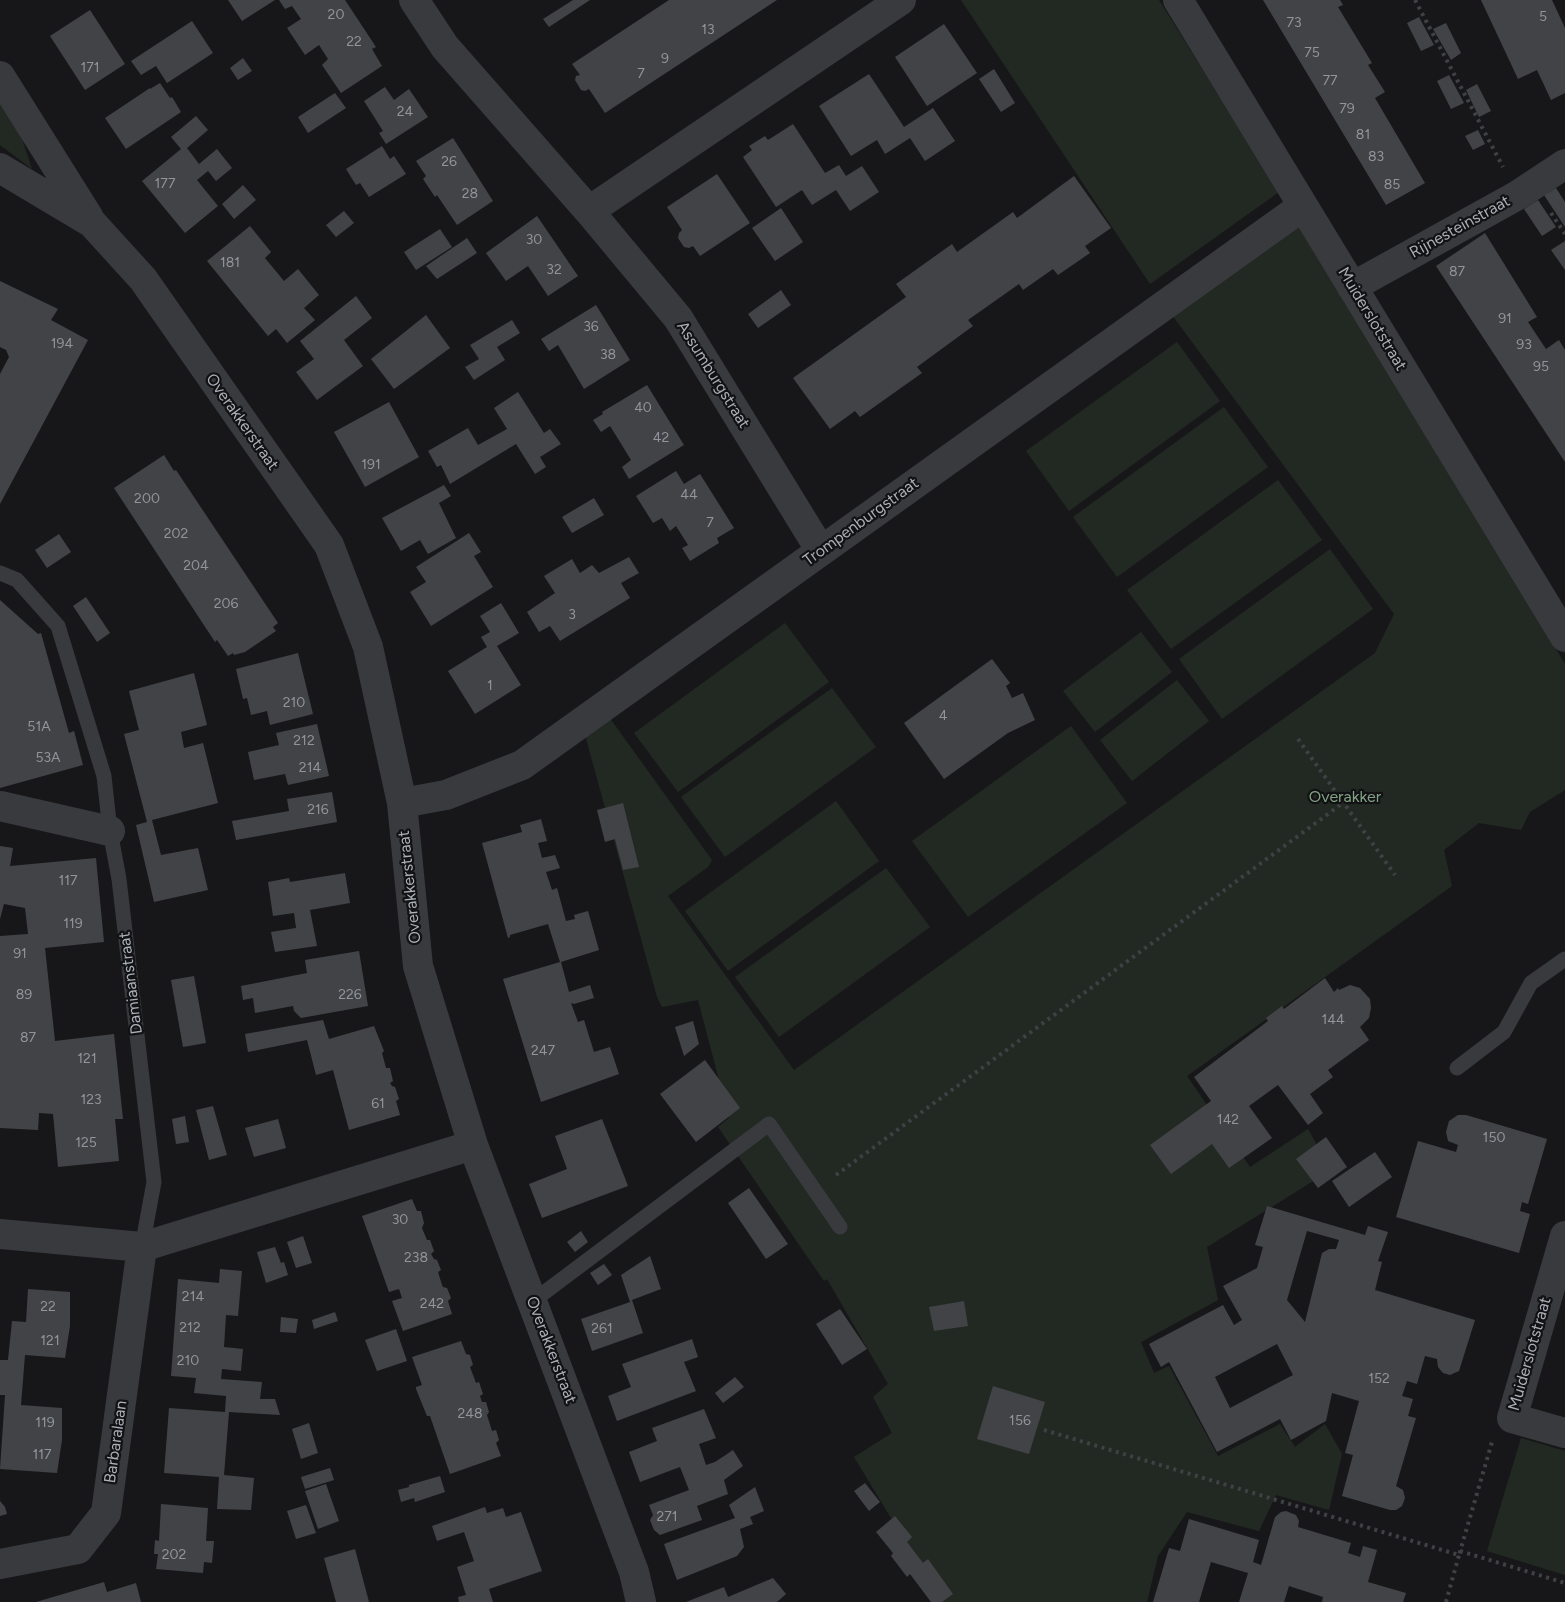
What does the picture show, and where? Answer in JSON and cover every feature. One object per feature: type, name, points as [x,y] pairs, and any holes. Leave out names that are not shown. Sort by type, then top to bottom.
[{"type":"street","name":"Assumburgstraat","points":[[414,0],[445,47],[589,211],[678,318],[821,550]]},
{"type":"street","points":[[589,211],[901,0]]},
{"type":"street","name":"Muiderslotstraat","points":[[1178,0],[1565,638]]},
{"type":"street","name":"Overakkerstraat","points":[[0,76],[92,223],[143,279],[328,545],[368,647],[402,803],[418,966],[473,1145],[634,1572],[641,1602]]},
{"type":"street","name":"Rijnesteinstraat","points":[[1352,287],[1518,195],[1565,164]]},
{"type":"street","name":"Overakkerstraat","points":[[0,168],[92,223]]},
{"type":"street","name":"Trompenburgstraat","points":[[402,803],[446,795],[522,765],[1303,206]]},
{"type":"street","points":[[0,806],[110,831]]},
{"type":"street","points":[[0,1234],[142,1247],[473,1145]]},
{"type":"street","name":"Muiderslotstraat","points":[[1565,1236],[1512,1418],[1565,1433]]},
{"type":"street","name":"Barbaralaan","points":[[0,1564],[78,1549],[106,1514],[142,1247]]},
{"type":"lane","name":"Damiaanstraat","points":[[0,573],[17,580],[58,626],[104,776],[110,831],[119,879],[154,1182],[142,1247]]},
{"type":"lane","points":[[1457,1068],[1504,1032],[1532,983],[1565,959]]},
{"type":"lane","points":[[533,1301],[769,1124],[840,1227]]},
{"type":"path","points":[[1415,0],[1518,195]]},
{"type":"path","points":[[1298,739],[1395,875]]},
{"type":"path","points":[[815,1191],[1343,803]]},
{"type":"path","points":[[1446,1602],[1496,1427],[1512,1418]]},
{"type":"path","points":[[1044,1430],[1565,1583]]},
{"type":"green space","points":[[961,0],[1159,0],[1279,192],[1150,284]]},
{"type":"green space","points":[[0,91],[14,115],[32,169],[0,145]]},
{"type":"green space","name":"Overakker","points":[[1296,219],[1565,664],[1565,790],[1530,812],[1521,830],[1479,823],[1444,850],[1452,886],[1187,1076],[1250,1167],[1308,1129],[1331,1170],[1207,1247],[1218,1300],[1141,1342],[1154,1373],[1169,1366],[1218,1456],[1280,1424],[1295,1447],[1325,1424],[1342,1454],[1329,1510],[1276,1495],[1259,1531],[1187,1512],[1158,1556],[1147,1602],[942,1602],[854,1457],[892,1433],[873,1397],[888,1384],[827,1279],[824,1281],[718,1127],[729,1118],[698,1000],[662,1007],[657,997],[582,724],[604,710],[712,860],[708,867],[668,896],[794,1070],[1375,653],[1394,614],[1169,311]]},
{"type":"green space","points":[[1177,342],[1220,401],[1069,511],[1026,451]]},
{"type":"green space","points":[[1224,407],[1268,467],[1117,577],[1073,517]]},
{"type":"green space","points":[[1278,480],[1322,540],[1171,649],[1127,590]]},
{"type":"green space","points":[[1330,549],[1373,609],[1222,719],[1179,659]]},
{"type":"green space","points":[[785,623],[829,682],[678,792],[634,733]]},
{"type":"green space","points":[[1141,632],[1172,672],[1095,732],[1063,691]]},
{"type":"green space","points":[[1177,680],[1209,721],[1132,781],[1100,740]]},
{"type":"green space","points":[[832,688],[876,747],[725,857],[681,797]]},
{"type":"green space","points":[[1071,726],[1127,803],[968,917],[912,841]]},
{"type":"green space","points":[[836,801],[879,861],[728,971],[685,911]]},
{"type":"green space","points":[[886,868],[930,927],[779,1037],[735,977]]},
{"type":"green space","points":[[1521,1438],[1565,1451],[1565,1575],[1487,1551]]},
{"type":"building","points":[[228,0],[275,0],[242,21]]},
{"type":"building","points":[[279,0],[345,0],[376,47],[372,49],[382,66],[341,93],[322,65],[328,59],[319,45],[305,55],[287,28],[301,19],[292,6],[285,9]]},
{"type":"building","points":[[573,0],[590,0],[549,27],[543,19]]},
{"type":"building","points":[[669,0],[777,0],[605,113],[589,89],[581,90],[575,80],[576,76],[580,75],[572,64]]},
{"type":"building","points":[[1263,0],[1340,0],[1343,5],[1338,7],[1372,63],[1368,65],[1385,92],[1375,98],[1425,183],[1386,205]]},
{"type":"building","points":[[1481,0],[1552,0],[1565,28],[1565,93],[1551,100],[1537,70],[1518,79]]},
{"type":"building","points":[[90,10],[125,64],[85,90],[50,36]]},
{"type":"building","points":[[1419,17],[1434,45],[1421,51],[1407,23]]},
{"type":"building","points":[[192,21],[213,53],[167,83],[156,66],[141,75],[131,61]]},
{"type":"building","points":[[1446,23],[1461,53],[1451,60],[1433,29]]},
{"type":"building","points":[[944,24],[977,73],[927,106],[895,57]]},
{"type":"building","points":[[243,58],[252,71],[238,80],[230,68]]},
{"type":"building","points":[[994,69],[1015,103],[1001,112],[979,79]]},
{"type":"building","points":[[869,74],[904,127],[933,108],[955,141],[925,161],[910,138],[885,154],[877,140],[851,156],[819,106]]},
{"type":"building","points":[[1449,75],[1464,103],[1451,109],[1437,81]]},
{"type":"building","points":[[160,83],[181,112],[126,149],[105,118]]},
{"type":"building","points":[[1477,84],[1491,111],[1479,117],[1466,90]]},
{"type":"building","points":[[385,87],[394,100],[409,89],[428,117],[386,144],[379,133],[383,131],[364,101]]},
{"type":"building","points":[[335,93],[346,108],[308,133],[298,117]]},
{"type":"building","points":[[196,116],[208,130],[187,148],[199,164],[217,149],[232,168],[216,181],[208,171],[197,180],[218,206],[185,233],[142,181],[181,149],[171,137]]},
{"type":"building","points":[[793,124],[825,173],[839,165],[846,176],[862,166],[879,192],[850,211],[836,190],[812,205],[802,190],[776,207],[743,157],[752,150],[749,146],[765,136],[768,140]]},
{"type":"building","points":[[1478,130],[1485,144],[1473,150],[1465,136]]},
{"type":"building","points":[[453,138],[493,201],[457,225],[423,179],[426,176],[416,161]]},
{"type":"building","points":[[382,146],[390,159],[394,156],[406,174],[369,197],[360,183],[356,185],[346,169]]},
{"type":"building","points":[[717,174],[750,223],[700,256],[693,246],[684,247],[678,238],[682,230],[667,207]]},
{"type":"building","points":[[1074,176],[1111,228],[1085,246],[1090,253],[1058,275],[1053,269],[1023,290],[1019,284],[968,320],[973,326],[917,367],[922,373],[860,417],[855,411],[830,429],[793,378],[906,297],[896,284],[952,244],[957,252],[1013,212],[1017,218]]},
{"type":"building","points":[[243,185],[256,200],[234,219],[222,204]]},
{"type":"building","points":[[1556,188],[1565,202],[1565,227],[1544,195]]},
{"type":"building","points":[[1538,200],[1556,227],[1542,236],[1524,209]]},
{"type":"building","points":[[781,208],[803,242],[775,261],[752,228]]},
{"type":"building","points":[[344,211],[354,223],[336,237],[326,225]]},
{"type":"building","points":[[537,216],[578,276],[548,296],[528,266],[506,281],[486,253]]},
{"type":"building","points":[[250,226],[271,252],[265,258],[284,281],[298,269],[319,295],[304,308],[315,320],[287,343],[276,329],[268,336],[207,261]]},
{"type":"building","points":[[440,229],[452,247],[416,270],[404,252]]},
{"type":"building","points":[[1485,233],[1537,317],[1528,322],[1546,349],[1559,340],[1565,350],[1565,462],[1436,266]]},
{"type":"building","points":[[467,238],[477,253],[437,279],[426,266]]},
{"type":"building","points":[[1565,241],[1565,270],[1551,250]]},
{"type":"building","points":[[0,281],[58,309],[51,320],[88,340],[0,504],[0,374],[9,357],[6,350],[0,347]]},
{"type":"building","points":[[781,290],[791,305],[758,328],[748,314]]},
{"type":"building","points":[[356,296],[372,318],[344,340],[363,366],[317,400],[296,372],[314,359],[300,341]]},
{"type":"building","points":[[596,305],[630,360],[584,389],[558,345],[549,351],[541,339]]},
{"type":"building","points":[[426,315],[450,348],[394,389],[371,359]]},
{"type":"building","points":[[512,320],[520,333],[497,347],[505,360],[474,380],[465,367],[479,359],[470,345]]},
{"type":"building","points":[[647,385],[684,445],[629,479],[622,467],[631,460],[610,426],[601,432],[593,420],[603,414],[602,412]]},
{"type":"building","points":[[518,392],[544,433],[550,429],[561,444],[540,457],[546,467],[535,474],[516,444],[450,484],[441,465],[437,467],[428,451],[468,428],[478,445],[507,429],[494,408]]},
{"type":"building","points":[[389,402],[419,457],[365,487],[334,432]]},
{"type":"building","points":[[164,455],[278,623],[273,627],[276,631],[245,652],[228,656],[217,640],[215,642],[114,488]]},
{"type":"building","points":[[676,471],[684,484],[700,474],[734,528],[717,538],[719,543],[690,561],[682,548],[688,545],[676,526],[670,531],[662,518],[653,523],[636,496]]},
{"type":"building","points":[[444,485],[451,496],[439,503],[456,538],[428,554],[420,540],[401,551],[382,518]]},
{"type":"building","points":[[594,498],[604,515],[572,533],[562,517]]},
{"type":"building","points":[[469,533],[481,552],[474,556],[493,587],[431,626],[410,592],[426,582],[416,567]]},
{"type":"building","points":[[59,534],[71,552],[47,568],[35,550]]},
{"type":"building","points":[[629,557],[639,573],[621,583],[630,598],[560,641],[550,626],[539,632],[527,612],[555,593],[544,576],[572,559],[580,573],[592,565],[599,573]]},
{"type":"building","points":[[86,597],[110,633],[97,642],[73,606]]},
{"type":"building","points":[[0,600],[38,634],[41,633],[69,733],[74,731],[83,765],[0,788]]},
{"type":"building","points":[[501,603],[519,633],[497,646],[521,685],[475,714],[448,671],[487,647],[481,637],[490,632],[480,616]]},
{"type":"building","points":[[298,653],[313,714],[270,725],[267,711],[251,715],[247,698],[243,699],[236,669]]},
{"type":"building","points":[[992,659],[1010,683],[1006,686],[1012,698],[1023,693],[1035,720],[1008,733],[944,779],[904,723]]},
{"type":"building","points":[[194,673],[207,725],[181,732],[184,748],[203,743],[218,803],[152,820],[161,855],[198,848],[208,890],[154,902],[136,825],[147,822],[124,734],[139,730],[129,691]]},
{"type":"building","points":[[317,724],[329,776],[288,785],[285,774],[254,780],[248,752],[279,745],[276,733]]},
{"type":"building","points":[[332,792],[337,822],[236,840],[232,821],[289,811],[287,799]]},
{"type":"building","points":[[623,803],[639,867],[623,870],[615,839],[605,842],[597,810]]},
{"type":"building","points":[[541,819],[547,841],[538,843],[542,858],[555,855],[560,868],[546,872],[552,890],[557,888],[566,921],[575,919],[574,915],[588,911],[599,950],[561,962],[569,992],[590,985],[594,998],[571,1003],[578,1022],[584,1020],[594,1052],[610,1047],[619,1074],[541,1102],[503,979],[560,962],[548,924],[510,935],[508,938],[482,843],[522,832],[520,825]]},
{"type":"building","points":[[0,846],[13,848],[10,866],[96,858],[104,942],[45,948],[55,1041],[114,1034],[123,1119],[115,1119],[119,1161],[58,1167],[53,1114],[39,1113],[38,1130],[0,1128],[0,936],[28,934],[25,908],[4,904],[0,919]]},
{"type":"building","points":[[345,873],[350,903],[310,910],[317,946],[275,952],[271,932],[296,928],[294,913],[273,916],[268,882],[289,878],[290,882]]},
{"type":"building","points":[[359,951],[368,1006],[301,1018],[294,1011],[293,1006],[255,1013],[253,998],[243,1000],[241,986],[307,973],[305,960]]},
{"type":"building","points":[[194,976],[206,1043],[183,1047],[171,980]]},
{"type":"building","points":[[1325,978],[1334,992],[1338,988],[1339,990],[1350,985],[1360,988],[1370,999],[1371,1008],[1369,1018],[1360,1027],[1369,1040],[1328,1070],[1333,1077],[1310,1094],[1323,1113],[1308,1125],[1278,1085],[1249,1106],[1272,1138],[1229,1168],[1212,1144],[1171,1174],[1150,1145],[1211,1101],[1194,1077],[1268,1021],[1266,1018],[1282,1006],[1284,1009]]},
{"type":"building","points":[[323,1020],[329,1039],[374,1026],[384,1051],[382,1053],[386,1068],[390,1068],[393,1081],[390,1083],[395,1087],[399,1099],[396,1101],[400,1115],[349,1130],[333,1070],[316,1075],[307,1040],[248,1052],[245,1034]]},
{"type":"building","points":[[693,1021],[699,1044],[684,1056],[675,1027]]},
{"type":"building","points":[[705,1060],[740,1108],[696,1142],[660,1094]]},
{"type":"building","points":[[213,1106],[227,1155],[209,1160],[196,1110]]},
{"type":"building","points":[[1458,1115],[1466,1115],[1547,1139],[1528,1204],[1522,1202],[1520,1211],[1530,1214],[1519,1253],[1396,1217],[1418,1141],[1456,1152],[1458,1145],[1448,1141],[1446,1132],[1449,1121]]},
{"type":"building","points":[[185,1116],[189,1142],[176,1144],[172,1119]]},
{"type":"building","points":[[278,1119],[286,1148],[254,1157],[245,1128]]},
{"type":"building","points":[[602,1119],[628,1186],[542,1218],[529,1184],[567,1169],[555,1136]]},
{"type":"building","points":[[1326,1137],[1347,1167],[1318,1188],[1296,1159]]},
{"type":"building","points":[[1375,1152],[1392,1177],[1349,1207],[1332,1181]]},
{"type":"building","points":[[749,1188],[788,1244],[766,1259],[728,1203]]},
{"type":"building","points":[[412,1199],[417,1211],[421,1211],[424,1223],[422,1228],[434,1251],[431,1254],[437,1260],[441,1270],[438,1272],[442,1285],[447,1288],[451,1298],[448,1301],[452,1314],[403,1331],[392,1301],[402,1298],[399,1289],[389,1292],[362,1216]]},
{"type":"building","points":[[1267,1206],[1365,1235],[1368,1226],[1388,1232],[1378,1261],[1382,1262],[1375,1290],[1475,1320],[1459,1371],[1450,1375],[1443,1373],[1438,1367],[1437,1359],[1425,1356],[1417,1384],[1407,1381],[1402,1396],[1413,1399],[1408,1416],[1416,1418],[1396,1486],[1403,1490],[1405,1498],[1402,1506],[1396,1510],[1342,1496],[1353,1455],[1345,1453],[1359,1401],[1332,1393],[1326,1421],[1291,1440],[1280,1419],[1217,1452],[1169,1362],[1161,1367],[1149,1344],[1223,1305],[1234,1325],[1242,1320],[1223,1286],[1257,1268],[1263,1247],[1255,1245]],"holes":[[[1307,1231],[1339,1240],[1336,1249],[1329,1249],[1322,1253],[1305,1322],[1287,1300]],[[1277,1344],[1293,1375],[1230,1408],[1215,1377]]]},
{"type":"building","points":[[581,1231],[588,1242],[575,1252],[567,1242]]},
{"type":"building","points":[[303,1236],[312,1263],[296,1268],[287,1242]]},
{"type":"building","points":[[275,1247],[281,1263],[284,1262],[288,1275],[266,1283],[257,1252]]},
{"type":"building","points":[[650,1256],[661,1289],[632,1300],[643,1333],[592,1351],[581,1319],[630,1302],[621,1275]]},
{"type":"building","points":[[604,1264],[612,1275],[598,1285],[590,1273]]},
{"type":"building","points":[[220,1269],[242,1271],[238,1316],[226,1315],[224,1347],[243,1349],[241,1371],[222,1369],[221,1379],[262,1382],[260,1399],[275,1399],[280,1415],[229,1412],[224,1475],[254,1478],[251,1510],[217,1509],[219,1477],[164,1473],[169,1408],[225,1412],[226,1396],[194,1393],[196,1378],[171,1376],[178,1279],[219,1283]]},
{"type":"building","points":[[28,1289],[70,1292],[70,1326],[65,1358],[25,1355],[21,1405],[62,1408],[62,1440],[57,1473],[0,1469],[5,1395],[0,1395],[0,1360],[8,1360],[12,1321],[26,1322]]},
{"type":"building","points":[[964,1301],[968,1326],[934,1331],[929,1307]]},
{"type":"building","points":[[840,1309],[867,1349],[842,1365],[816,1324]]},
{"type":"building","points":[[335,1312],[338,1321],[314,1329],[312,1320]]},
{"type":"building","points":[[281,1317],[298,1319],[296,1333],[280,1332]]},
{"type":"building","points":[[396,1329],[407,1361],[377,1371],[365,1340]]},
{"type":"building","points":[[692,1339],[698,1357],[684,1362],[696,1391],[617,1421],[608,1396],[631,1387],[622,1364]]},
{"type":"building","points":[[461,1341],[466,1354],[470,1355],[473,1365],[470,1367],[476,1383],[479,1382],[483,1394],[480,1396],[482,1402],[486,1402],[492,1431],[496,1430],[499,1440],[496,1443],[501,1456],[450,1474],[430,1416],[427,1416],[416,1389],[422,1385],[412,1357]]},
{"type":"building","points":[[735,1377],[744,1387],[723,1403],[715,1393]]},
{"type":"building","points":[[993,1386],[1045,1402],[1029,1454],[977,1439]]},
{"type":"building","points":[[704,1409],[716,1438],[699,1444],[706,1465],[733,1450],[743,1466],[724,1480],[728,1494],[697,1506],[702,1520],[660,1535],[654,1530],[650,1520],[653,1515],[649,1505],[689,1490],[680,1467],[640,1482],[629,1452],[657,1441],[652,1428]]},
{"type":"building","points":[[309,1423],[318,1453],[301,1459],[292,1429]]},
{"type":"building","points":[[330,1468],[334,1480],[305,1489],[301,1477]]},
{"type":"building","points":[[440,1476],[445,1492],[415,1502],[414,1498],[401,1502],[398,1490]]},
{"type":"building","points":[[865,1483],[880,1502],[869,1511],[854,1491]]},
{"type":"building","points":[[326,1484],[339,1521],[318,1529],[305,1491]]},
{"type":"building","points":[[755,1487],[764,1511],[750,1517],[753,1524],[740,1529],[744,1547],[737,1556],[677,1580],[664,1544],[735,1518],[729,1505]]},
{"type":"building","points":[[0,1501],[7,1514],[0,1516]]},
{"type":"building","points":[[161,1504],[208,1508],[206,1541],[214,1541],[212,1563],[204,1562],[203,1573],[156,1569],[158,1554],[154,1554],[155,1540],[159,1541]]},
{"type":"building","points":[[306,1505],[316,1533],[296,1539],[287,1511]]},
{"type":"building","points":[[485,1507],[487,1513],[503,1508],[506,1517],[521,1512],[542,1571],[489,1589],[493,1602],[459,1602],[458,1597],[466,1595],[457,1567],[474,1561],[464,1532],[437,1541],[432,1526]]},
{"type":"building","points":[[1286,1511],[1296,1515],[1299,1521],[1298,1527],[1351,1543],[1348,1553],[1360,1557],[1363,1546],[1377,1550],[1368,1582],[1406,1593],[1403,1602],[1322,1602],[1323,1597],[1289,1586],[1284,1602],[1239,1602],[1248,1573],[1211,1562],[1199,1602],[1153,1602],[1169,1548],[1180,1551],[1189,1519],[1259,1540],[1253,1562],[1261,1565],[1275,1517]]},
{"type":"building","points":[[895,1516],[912,1537],[907,1542],[923,1563],[928,1559],[953,1594],[942,1602],[931,1602],[910,1574],[907,1577],[891,1556],[893,1553],[876,1532]]},
{"type":"building","points":[[355,1549],[369,1602],[336,1602],[324,1558]]},
{"type":"building","points":[[773,1578],[786,1594],[777,1602],[686,1602],[724,1587],[728,1597]]},
{"type":"building","points":[[104,1582],[107,1592],[136,1583],[141,1602],[36,1602]]}]
